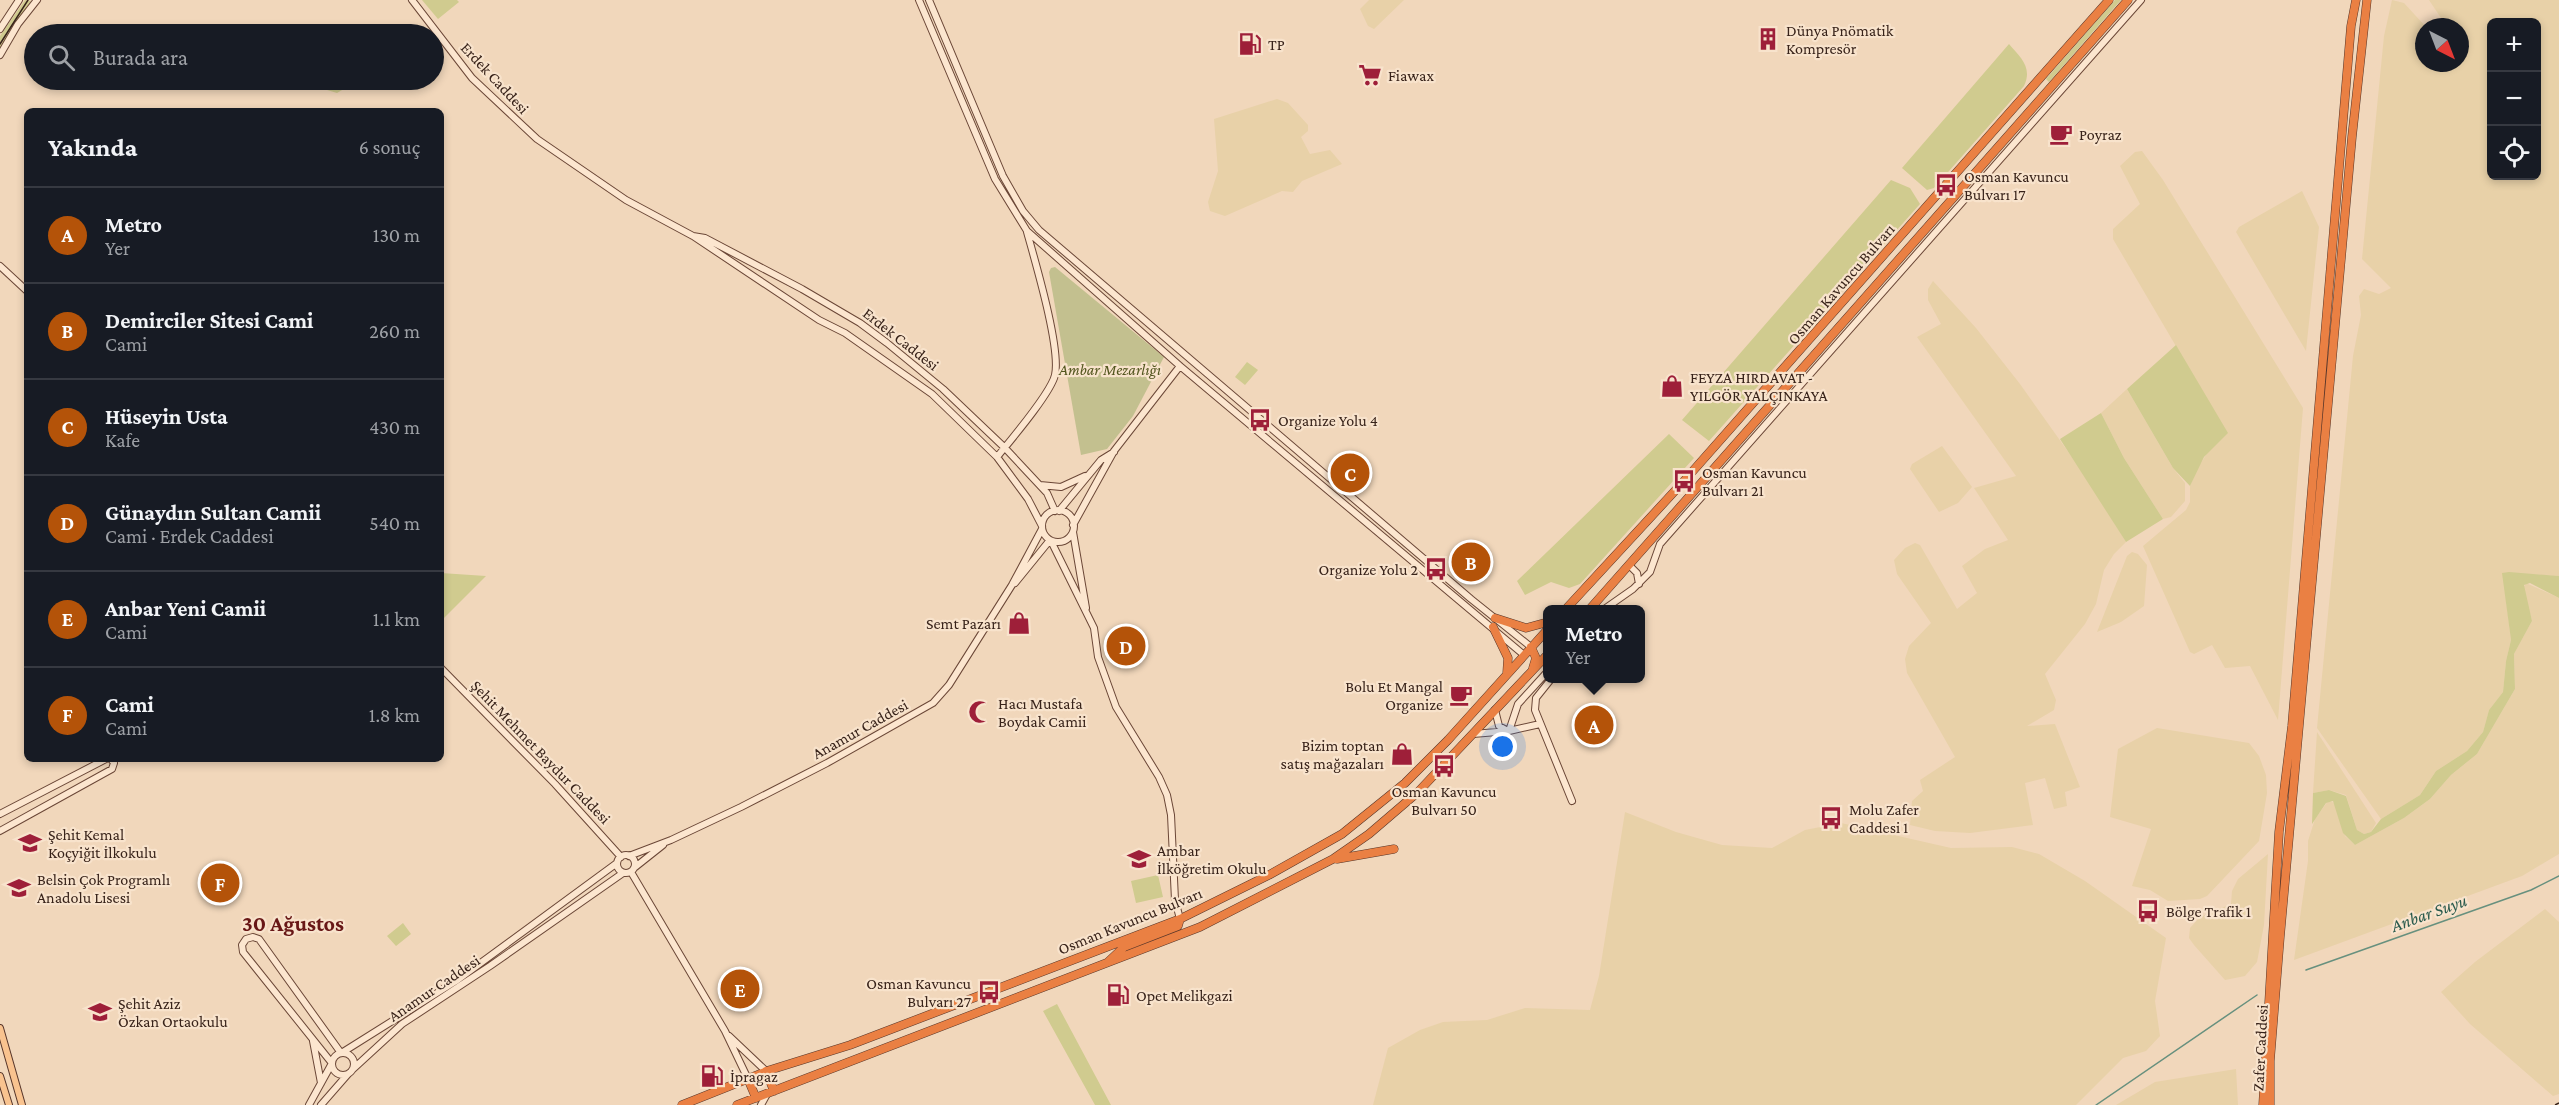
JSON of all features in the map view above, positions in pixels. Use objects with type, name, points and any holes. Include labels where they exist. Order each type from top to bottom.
[{"type":"highway","name":"Osman Kavuncu Bulvarı","points":[[1569,605],[1690,474],[2109,0]]},
{"type":"highway","name":"Osman Kavuncu Bulvarı","points":[[1593,605],[1830,344],[2104,34],[2128,0]]},
{"type":"highway","name":"Zafer Caddesi","points":[[2263,1105],[2281,811],[2292,726],[2351,26],[2356,0]]},
{"type":"highway","name":"Zafer Caddesi","points":[[2270,1105],[2270,1061],[2278,966],[2350,160],[2367,0]]},
{"type":"highway","points":[[1495,618],[1526,628],[1543,623]]},
{"type":"highway","points":[[1493,627],[1508,658],[1507,675]]},
{"type":"highway","name":"Osman Kavuncu Bulvarı","points":[[682,1105],[766,1071],[850,1045],[1179,919],[1269,875],[1342,834],[1406,783],[1543,634]]},
{"type":"highway","points":[[1534,644],[1543,657]]},
{"type":"highway","points":[[1534,644],[1543,657]]},
{"type":"highway","points":[[1524,655],[1543,657]]},
{"type":"highway","name":"Osman Kavuncu Bulvarı","points":[[737,1105],[759,1102],[771,1093],[1200,927],[1333,860],[1418,792],[1543,657]]},
{"type":"highway","points":[[1333,860],[1394,849]]},
{"type":"highway","points":[[1104,965],[1124,947],[1178,926],[1179,919]]},
{"type":"highway","points":[[766,1071],[771,1093]]},
{"type":"highway","points":[[748,1078],[759,1102]]},
{"type":"main road","points":[[0,1028],[22,1105]]},
{"type":"main road","points":[[0,1076],[9,1105]]},
{"type":"street","points":[[0,29],[19,0]]},
{"type":"street","points":[[0,55],[18,24],[37,0]]},
{"type":"street","name":"Erdek Caddesi","points":[[412,0],[430,24]]},
{"type":"street","points":[[919,0],[995,179],[1027,231],[1180,366],[1524,655]]},
{"type":"street","points":[[929,0],[1003,176],[1023,211],[1039,230],[1495,618],[1534,644]]},
{"type":"street","points":[[2104,34],[2141,0]]},
{"type":"street","name":"Erdek Caddesi","points":[[444,42],[472,78],[526,130],[626,200],[693,236],[819,320],[845,333],[923,387],[997,457],[1028,499],[1042,527]]},
{"type":"street","points":[[997,457],[1048,389],[1056,373],[1043,293],[1027,231]]},
{"type":"street","name":"Erdek Caddesi","points":[[693,236],[705,238],[860,323],[943,389],[1005,448],[1040,485],[1057,511]]},
{"type":"street","points":[[1052,255],[1065,253]]},
{"type":"street","points":[[0,266],[24,288]]},
{"type":"street","points":[[1609,605],[1638,584],[1650,572],[1660,544],[1830,344]]},
{"type":"street","points":[[1051,540],[1063,541],[1073,528],[1114,451],[1180,366]]},
{"type":"street","points":[[1012,585],[1047,515],[1057,511],[1101,460],[1114,451]]},
{"type":"street","points":[[1040,485],[1061,487],[1090,473]]},
{"type":"street","points":[[1057,511],[1069,515],[1073,528],[1087,615]]},
{"type":"street","points":[[1042,527],[1051,540],[1094,628],[1098,657],[1116,707],[1159,777],[1167,795],[1171,815],[1175,900],[1179,919]]},
{"type":"street","points":[[1012,585],[1051,540]]},
{"type":"street","points":[[1629,565],[1637,573],[1638,584]]},
{"type":"street","points":[[1637,573],[1650,572]]},
{"type":"street","name":"Anamur Caddesi","points":[[342,1052],[456,981],[622,858],[671,840],[827,763],[926,708],[949,685],[1012,585]]},
{"type":"street","name":"Şehit Mehmet Baydur Caddesi","points":[[444,671],[562,791],[622,858]]},
{"type":"street","points":[[1509,731],[1518,704],[1543,676]]},
{"type":"street","points":[[1548,683],[1535,701],[1535,710],[1572,801]]},
{"type":"street","points":[[1495,710],[1499,726],[1509,731]]},
{"type":"street","points":[[1473,734],[1509,731],[1540,724]]},
{"type":"street","points":[[0,814],[100,762]]},
{"type":"street","points":[[0,831],[112,769],[113,762]]},
{"type":"street","name":"Anamur Caddesi","points":[[321,1105],[351,1071],[407,1020],[490,966],[671,840]]},
{"type":"street","points":[[629,871],[634,861],[622,858],[618,868],[629,871],[725,1031],[748,1078]]},
{"type":"street","points":[[252,937],[259,939],[342,1052],[352,1058],[351,1071],[338,1074],[243,952],[242,945],[246,939],[252,937]]},
{"type":"street","points":[[725,1031],[766,1071]]},
{"type":"street","points":[[312,1038],[321,1083]]},
{"type":"street","points":[[309,1105],[331,1063],[342,1052]]},
{"type":"shaded area","points":[[25,0],[31,1],[0,48],[0,36]]},
{"type":"shaded area","points":[[422,0],[457,0],[459,2],[438,19]]},
{"type":"shaded area","points":[[1369,0],[1404,0],[1374,29],[1368,26],[1360,9]]},
{"type":"shaded area","points":[[2115,0],[2121,0],[2049,82],[2046,79]]},
{"type":"shaded area","points":[[2392,0],[2404,3],[2418,18],[2415,18],[2415,72],[2469,72],[2469,18],[2441,18],[2429,0],[2559,0],[2559,576],[2503,573],[2511,640],[2503,692],[2489,710],[2483,732],[2467,751],[2436,771],[2420,795],[2381,819],[2317,728],[2353,356],[2361,315],[2359,296],[2364,289],[2379,294],[2391,288],[2362,259],[2384,36]]},
{"type":"shaded area","points":[[2009,44],[2026,68],[2024,86],[1934,188],[1927,190],[1902,168]]},
{"type":"shaded area","points":[[1277,99],[1288,103],[1308,125],[1308,131],[1301,137],[1310,154],[1330,150],[1342,164],[1302,181],[1293,192],[1282,191],[1225,216],[1210,211],[1208,202],[1218,171],[1214,119]]},
{"type":"shaded area","points":[[2142,151],[2163,180],[2303,408],[2278,720],[2250,666],[2225,668],[2212,645],[2194,654],[2190,652],[2143,546],[2186,510],[2190,502],[2190,486],[2196,471],[2209,450],[2227,433],[2113,239],[2113,229],[2140,204],[2120,166],[2135,152]]},
{"type":"shaded area","points":[[1891,180],[1910,188],[1920,204],[1709,441],[1682,420]]},
{"type":"shaded area","points":[[2302,191],[2319,227],[2306,351],[2236,232],[2239,227]]},
{"type":"shaded area","points":[[1933,281],[1976,328],[2020,384],[2086,477],[2126,542],[2114,554],[2104,570],[2096,604],[2085,624],[2045,674],[2056,700],[2054,710],[2027,726],[2055,724],[2080,787],[2065,792],[2067,806],[2054,809],[2045,778],[2025,783],[2033,825],[1970,833],[1935,831],[1910,825],[1912,801],[1923,791],[1920,780],[1955,757],[1907,673],[1905,659],[1909,646],[1931,623],[1897,574],[1894,560],[1905,548],[1915,543],[1920,545],[1957,609],[1977,593],[1962,566],[1985,549],[2008,540],[1974,488],[2016,476],[1917,337],[1941,324],[1928,300],[1928,289]]},
{"type":"shaded area","points":[[2176,345],[2228,433],[2204,457],[2190,486],[2173,468],[2127,389]]},
{"type":"shaded area","points":[[1247,362],[1258,370],[1245,385],[1235,377]]},
{"type":"shaded area","points":[[2127,389],[2173,468],[2185,483],[2185,501],[2171,517],[2163,519],[2124,458],[2101,413]]},
{"type":"shaded area","points":[[2101,413],[2124,458],[2163,519],[2126,542],[2060,439]]},
{"type":"shaded area","points":[[1669,434],[1694,458],[1580,584],[1569,588],[1551,582],[1525,595],[1517,581]]},
{"type":"shaded area","points":[[1942,446],[1972,487],[1958,503],[1939,512],[1910,469],[1912,464]]},
{"type":"shaded area","points":[[2132,552],[2138,554],[2147,565],[2144,606],[2121,622],[2097,632],[2127,556]]},
{"type":"shaded area","points":[[444,573],[486,576],[444,618]]},
{"type":"shaded area","points":[[2502,573],[2559,576],[2559,598],[2530,583],[2524,585],[2532,621],[2514,654],[2515,689],[2477,754],[2451,775],[2430,799],[2404,818],[2355,845],[2343,833],[2333,801],[2326,803],[2312,824],[2313,793],[2329,790],[2346,796],[2357,830],[2364,834],[2371,832],[2381,819],[2420,795],[2436,771],[2467,751],[2483,732],[2489,710],[2503,692],[2511,640]]},
{"type":"shaded area","points":[[2526,583],[2559,598],[2559,854],[2522,876],[2294,960],[2308,861],[2308,841],[2315,819],[2328,801],[2335,803],[2345,836],[2355,845],[2404,818],[2430,799],[2451,775],[2477,754],[2515,689],[2514,654],[2532,621],[2523,588]]},
{"type":"shaded area","points":[[2157,728],[2249,743],[2259,756],[2266,775],[2267,793],[2259,841],[2207,896],[2200,899],[2168,901],[2150,890],[2132,886],[2151,829],[2110,817],[2118,749]]},
{"type":"shaded area","points":[[2317,732],[2376,823],[2371,832],[2364,834],[2357,830],[2346,795],[2329,790],[2313,793]]},
{"type":"shaded area","points":[[1625,812],[1676,832],[1722,845],[1772,848],[1805,830],[1841,823],[1951,848],[2012,847],[2039,854],[2085,881],[2166,938],[2155,1001],[2160,1036],[2146,1051],[2123,1058],[2076,1105],[1373,1105],[1388,1048],[1420,1030],[1443,1022],[1487,1020],[1525,1008],[1590,1010],[1599,976]]},
{"type":"shaded area","points":[[2268,854],[2264,925],[2257,962],[2245,976],[2225,980],[2189,938],[2190,928],[2200,917],[2231,904],[2232,891],[2238,879]]},
{"type":"shaded area","points":[[1158,875],[1163,897],[1136,903],[1131,881]]},
{"type":"shaded area","points":[[2545,909],[2559,922],[2559,1094],[2553,1096],[2470,1024],[2441,992],[2475,962]]},
{"type":"shaded area","points":[[403,923],[411,934],[396,946],[387,936]]},
{"type":"shaded area","points":[[1057,1004],[1111,1105],[1095,1105],[1043,1011]]},
{"type":"shaded area","points":[[2236,1069],[2238,1105],[2116,1105],[2155,1082]]},
{"type":"green space","name":"Ambar Mezarlığı","points":[[1055,267],[1164,357],[1133,416],[1107,449],[1081,455],[1049,272]]},
{"type":"waterway","name":"Anbar Suyu","points":[[2306,970],[2531,890],[2559,876]]},
{"type":"waterway","points":[[2096,1105],[2257,995]]},
{"type":"tram line","points":[[0,44],[28,0]]},
{"type":"railway","points":[[2555,1105],[2559,1103]]},
{"type":"place","name":"Dünya Pnömatik Kompresör","points":[[1768,39]]},
{"type":"place","name":"TP","points":[[1250,44]]},
{"type":"place","name":"Fiawax","points":[[1370,75]]},
{"type":"place","name":"Poyraz","points":[[2061,134]]},
{"type":"place","name":"Osman Kavuncu Bulvarı 17","points":[[1946,185]]},
{"type":"place","name":"FEYZA HIRDAVAT - YILGÖR YALÇINKAYA","points":[[1672,386]]},
{"type":"place","name":"Organize Yolu 4","points":[[1260,420]]},
{"type":"place","name":"Hüseyin Usta","points":[[1350,473]]},
{"type":"place","name":"Osman Kavuncu Bulvarı 21","points":[[1684,481]]},
{"type":"place","name":"Demirciler Sitesi Cami","points":[[1471,562]]},
{"type":"place","name":"Organize Yolu 2","points":[[1436,569]]},
{"type":"place","name":"Semt Pazarı","points":[[1019,623]]},
{"type":"place","name":"Günaydın Sultan Camii","points":[[1126,646]]},
{"type":"place","name":"Bolu Et Mangal Organize","points":[[1461,695]]},
{"type":"place","name":"Hacı Mustafa Boydak Camii","points":[[980,712]]},
{"type":"place","name":"Metro","points":[[1594,725]]},
{"type":"place","name":"Bizim toptan satış mağazaları","points":[[1402,754]]},
{"type":"place","name":"Osman Kavuncu Bulvarı 50","points":[[1444,766]]},
{"type":"place","name":"Molu Zafer Caddesi 1","points":[[1831,818]]},
{"type":"place","name":"Şehit Kemal Koçyiğit İlkokulu","points":[[30,843]]},
{"type":"place","name":"Ambar İlköğretim Okulu","points":[[1139,859]]},
{"type":"place","name":"Cami","points":[[220,883]]},
{"type":"place","name":"Belsin Çok Programlı Anadolu Lisesi","points":[[19,888]]},
{"type":"place","name":"Bölge Trafik 1","points":[[2148,911]]},
{"type":"place","name":"Anbar Yeni Camii","points":[[740,989]]},
{"type":"place","name":"Osman Kavuncu Bulvarı 27","points":[[989,992]]},
{"type":"place","name":"Opet Melikgazi","points":[[1118,995]]},
{"type":"place","name":"Şehit Aziz Özkan Ortaokulu","points":[[100,1012]]},
{"type":"place","name":"İpragaz","points":[[712,1076]]},
{"type":"district","name":"30 Ağustos","points":[[293,923]]}]
